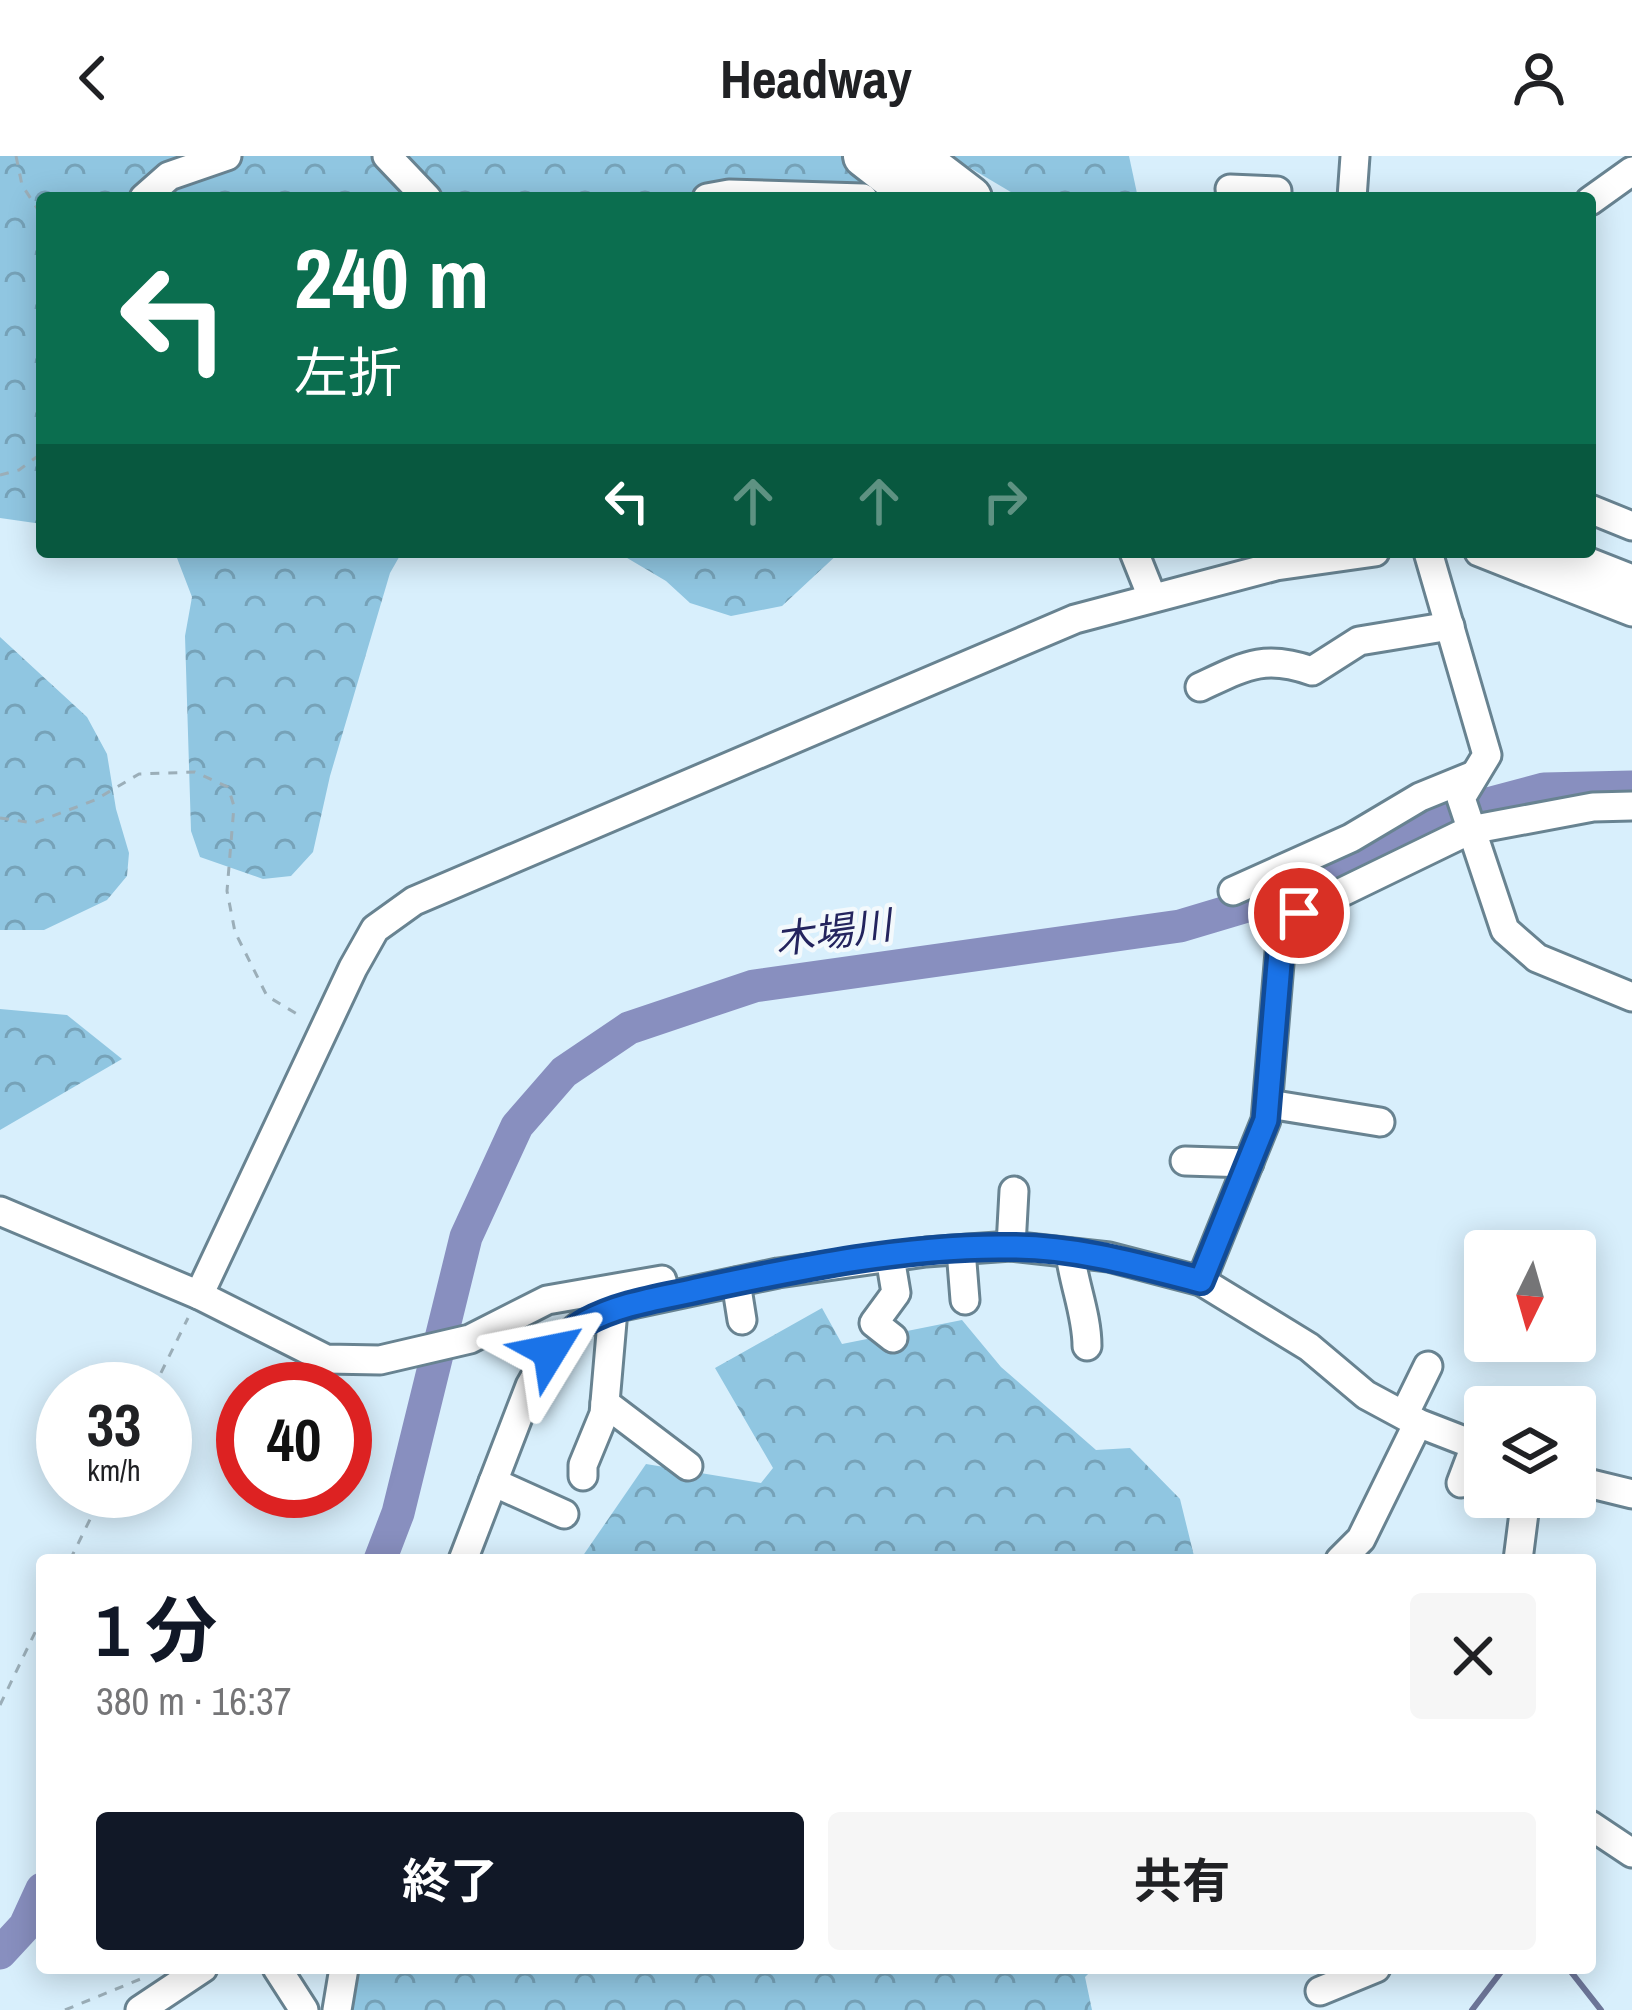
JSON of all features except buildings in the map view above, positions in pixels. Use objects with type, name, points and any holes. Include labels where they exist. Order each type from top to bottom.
[{"type":"highway","points":[[865,156],[911,192]]},
{"type":"highway","points":[[915,156],[962,192]]},
{"type":"highway","points":[[1596,543],[1632,558]]},
{"type":"highway","points":[[1558,558],[1632,587]]},
{"type":"street","points":[[151,192],[169,176],[227,156]]},
{"type":"street","points":[[387,156],[421,192]]},
{"type":"street","points":[[1352,192],[1355,156]]},
{"type":"street","points":[[1596,197],[1632,171]]},
{"type":"street","points":[[1230,189],[1276,192]]},
{"type":"street","points":[[1596,511],[1632,526]]},
{"type":"street","points":[[1136,558],[1152,598]]},
{"type":"street","points":[[199,1295],[321,1029],[375,928],[413,901],[1075,619],[1276,566],[1333,558]]},
{"type":"street","points":[[1430,558],[1487,755],[1467,786],[1470,828],[1505,930],[1537,958],[1632,997]]},
{"type":"street","points":[[1494,558],[1632,612]]},
{"type":"street","points":[[1200,687],[1258,661],[1284,661],[1312,671],[1359,640],[1450,626]]},
{"type":"street","points":[[1233,891],[1351,838],[1420,797],[1467,786]]},
{"type":"street","points":[[1201,1281],[1269,1104],[1281,940],[1299,913],[1470,828],[1593,807],[1632,806]]},
{"type":"street","points":[[1269,1104],[1380,1122]]},
{"type":"street","points":[[1185,1161],[1249,1163]]},
{"type":"street","points":[[1011,1246],[1014,1191]]},
{"type":"street","points":[[0,1211],[199,1295],[326,1359],[380,1360],[470,1339],[547,1300],[732,1267],[778,1273]]},
{"type":"street","points":[[465,1554],[530,1386],[550,1351],[583,1323],[613,1310],[736,1282],[890,1257],[1011,1246],[1109,1257],[1201,1281],[1309,1347],[1366,1394],[1464,1441]]},
{"type":"street","points":[[961,1250],[964,1300]]},
{"type":"street","points":[[1070,1253],[1087,1346]]},
{"type":"street","points":[[890,1257],[896,1293],[874,1323],[893,1338]]},
{"type":"street","points":[[736,1282],[742,1320]]},
{"type":"street","points":[[583,1477],[605,1403],[613,1310]]},
{"type":"street","points":[[1346,1554],[1361,1539],[1428,1366]]},
{"type":"street","points":[[605,1403],[688,1466]]},
{"type":"street","points":[[1462,1483],[1464,1479]]},
{"type":"street","points":[[493,1482],[564,1514]]},
{"type":"street","points":[[1596,1485],[1632,1494]]},
{"type":"street","points":[[1519,1554],[1523,1518]]},
{"type":"street","points":[[1596,1829],[1632,1852]]},
{"type":"street","points":[[140,2010],[194,1974]]},
{"type":"street","points":[[282,1974],[304,2010]]},
{"type":"street","points":[[337,2010],[343,1974]]},
{"type":"street","points":[[1320,1991],[1361,1974]]},
{"type":"path","points":[[16,156],[22,185],[36,207]]},
{"type":"path","points":[[0,475],[19,470],[36,457]]},
{"type":"path","points":[[0,818],[34,823],[95,800],[139,775],[195,772],[228,787],[234,806],[226,891],[235,932],[267,997],[321,1029]]},
{"type":"path","points":[[166,1362],[199,1295]]},
{"type":"path","points":[[73,1554],[91,1518]]},
{"type":"path","points":[[0,1705],[36,1630]]},
{"type":"path","points":[[65,2010],[145,1978]]},
{"type":"green space","points":[[0,156],[928,156],[893,192],[36,192],[36,523],[0,518]]},
{"type":"green space","points":[[950,156],[1129,156],[1137,192],[1011,192]]},
{"type":"green space","points":[[177,558],[399,558],[390,573],[330,776],[313,852],[291,876],[263,879],[200,857],[191,831],[185,636],[192,597]]},
{"type":"green space","points":[[627,558],[834,558],[782,606],[731,616],[690,603],[666,581]]},
{"type":"green space","points":[[0,637],[87,717],[107,754],[129,853],[127,876],[107,900],[44,930],[0,930]]},
{"type":"green space","points":[[0,1009],[67,1015],[122,1059],[0,1130]]},
{"type":"green space","points":[[822,1308],[842,1344],[962,1320],[1001,1367],[1096,1450],[1130,1448],[1180,1499],[1194,1554],[584,1554],[646,1464],[761,1483],[773,1468],[715,1368]]},
{"type":"green space","points":[[359,1974],[1088,1974],[1092,2010],[350,2010]]},
{"type":"waterway","name":"木場川","points":[[382,1554],[398,1513],[466,1237],[517,1126],[564,1072],[629,1028],[754,986],[1180,926],[1290,893],[1439,817],[1544,789],[1632,787]]},
{"type":"waterway","name":"木場川","points":[[0,1953],[25,1926],[36,1902]]},
{"type":"waterway","points":[[1472,2010],[1499,1974]]},
{"type":"waterway","points":[[1573,1974],[1601,2010]]},
{"type":"route","points":[[550,1351],[583,1323],[622,1306],[778,1273],[926,1252],[1011,1246],[1109,1257],[1201,1281],[1266,1120],[1281,940],[1299,913]]}]
